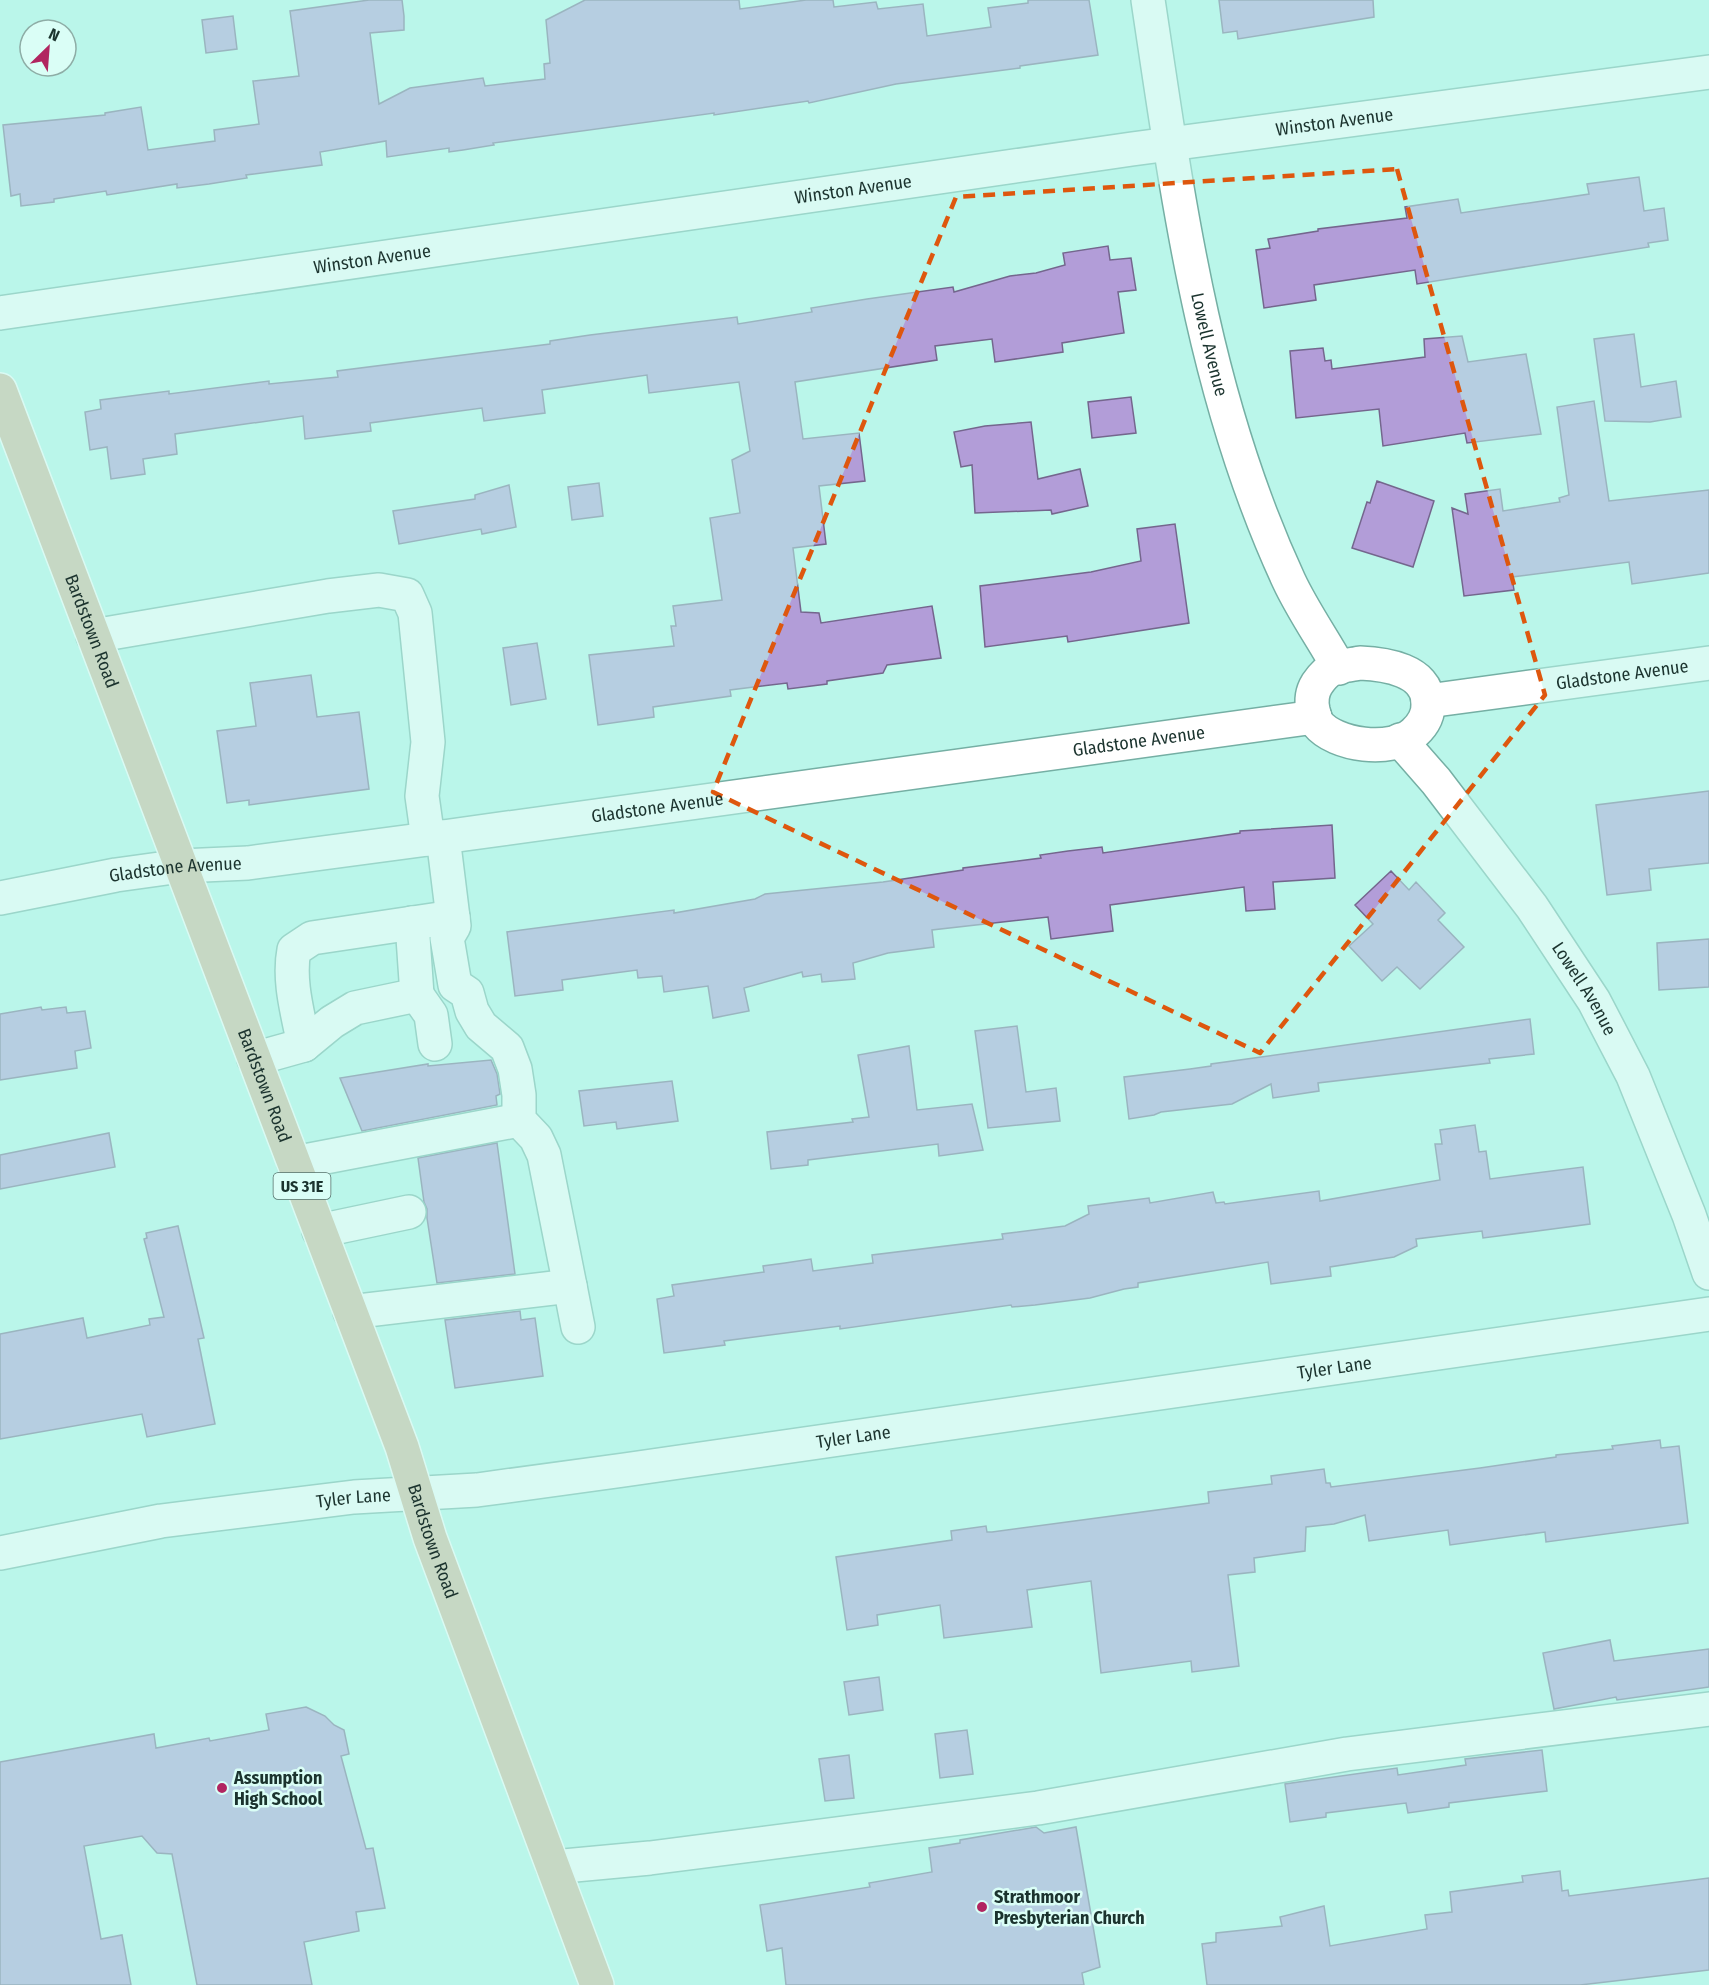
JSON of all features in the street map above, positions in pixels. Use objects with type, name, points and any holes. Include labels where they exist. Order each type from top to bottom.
[{"type":"main road","name":"Bardstown Road","points":[[0,390],[402,1447],[430,1538],[597,1985]]},
{"type":"street","name":"Lowell Avenue","points":[[1148,0],[1181,214],[1206,338],[1231,431],[1244,470],[1290,582],[1339,668]]},
{"type":"street","name":"Winston Avenue","points":[[0,313],[1171,144],[1709,72]]},
{"type":"street","points":[[93,636],[338,595],[379,590],[407,595],[415,614],[428,742],[422,796],[436,838],[453,922],[447,938],[455,985],[467,993],[472,1011],[481,1026],[507,1048],[515,1069],[519,1095],[519,1120],[536,1138],[544,1155],[578,1326]]},
{"type":"street","points":[[1360,663],[1383,664],[1406,672],[1420,681],[1428,696],[1428,701],[1428,710],[1423,725],[1408,738],[1377,746],[1352,742],[1329,734],[1316,721],[1311,703],[1314,689],[1322,677],[1334,668],[1360,663]]},
{"type":"street","name":"Gladstone Avenue","points":[[1428,701],[1709,663]]},
{"type":"street","name":"Gladstone Avenue","points":[[0,898],[116,875],[182,866],[248,863],[1315,717]]},
{"type":"street","name":"Lowell Avenue","points":[[1400,740],[1436,781],[1532,907],[1594,1001],[1633,1076],[1689,1215],[1709,1273]]},
{"type":"street","points":[[304,1045],[292,983],[294,950],[312,938],[412,923],[453,922]]},
{"type":"street","points":[[412,923],[417,995],[431,1015],[435,1044]]},
{"type":"street","points":[[254,1059],[304,1045],[332,1022],[355,1008],[417,995]]},
{"type":"street","points":[[294,1163],[519,1120]]},
{"type":"street","points":[[319,1231],[409,1212]]},
{"type":"street","points":[[350,1312],[570,1286]]},
{"type":"street","name":"Tyler Lane","points":[[0,1553],[161,1521],[354,1497],[477,1490],[1709,1314]]},
{"type":"street","points":[[553,1867],[1038,1808],[1347,1754],[1709,1709]]},
{"type":"highlighted area","points":[[1397,169],[1545,695],[1260,1053],[713,792],[956,197]]},
{"type":"building","points":[[369,0],[402,0],[404,16],[404,30],[370,33],[379,104],[410,88],[483,78],[485,86],[545,79],[544,64],[550,63],[546,20],[585,0],[739,0],[740,9],[806,0],[833,0],[834,7],[876,2],[878,9],[923,4],[927,36],[991,27],[988,8],[1028,3],[1028,0],[1089,0],[1098,55],[896,84],[809,103],[808,101],[493,143],[494,145],[449,152],[449,148],[387,157],[386,141],[320,152],[322,165],[246,175],[247,178],[209,184],[177,188],[177,184],[107,195],[106,191],[21,206],[20,194],[11,196],[3,125],[105,115],[105,113],[141,107],[148,150],[215,141],[214,130],[259,124],[253,81],[299,76],[290,11]]},
{"type":"building","points":[[1219,0],[1373,0],[1374,17],[1238,39],[1237,31],[1223,33]]},
{"type":"building","points":[[233,16],[237,49],[206,53],[202,20]]},
{"type":"building","points":[[1639,177],[1644,211],[1664,208],[1668,240],[1648,243],[1649,247],[1417,284],[1415,270],[1314,285],[1316,300],[1264,308],[1256,250],[1270,248],[1268,239],[1318,231],[1318,229],[1407,218],[1405,207],[1458,199],[1461,213],[1589,194],[1587,184]]},
{"type":"building","points":[[1108,246],[1110,260],[1131,258],[1136,290],[1118,292],[1124,333],[1062,343],[1063,352],[995,362],[992,339],[935,346],[937,360],[795,382],[803,439],[859,433],[865,481],[819,486],[826,544],[793,548],[801,612],[819,613],[821,623],[932,606],[941,658],[887,665],[883,673],[788,689],[787,683],[730,690],[731,696],[653,707],[654,717],[598,725],[589,655],[674,646],[671,626],[676,626],[673,606],[722,600],[710,518],[740,513],[732,460],[750,451],[739,382],[649,393],[647,375],[542,390],[545,413],[484,421],[482,408],[370,423],[371,431],[305,439],[303,416],[175,434],[177,454],[143,459],[145,474],[111,479],[107,447],[90,450],[85,412],[101,409],[100,400],[269,381],[269,384],[338,377],[337,371],[550,344],[550,341],[590,335],[737,317],[738,324],[812,312],[811,308],[867,299],[953,287],[954,292],[1010,276],[1036,273],[1065,265],[1063,253]]},
{"type":"building","points":[[1634,334],[1641,387],[1676,381],[1681,417],[1650,422],[1605,421],[1594,339]]},
{"type":"building","points":[[1462,336],[1468,362],[1526,354],[1541,434],[1467,443],[1465,433],[1383,446],[1379,409],[1296,418],[1290,351],[1323,348],[1325,361],[1331,360],[1332,369],[1425,357],[1424,339]]},
{"type":"building","points":[[1131,397],[1136,433],[1092,438],[1088,402]]},
{"type":"building","points":[[1594,401],[1609,501],[1709,490],[1709,573],[1632,584],[1629,562],[1512,577],[1514,590],[1464,596],[1452,508],[1468,514],[1465,494],[1500,489],[1503,511],[1560,502],[1559,498],[1569,495],[1557,407]]},
{"type":"building","points":[[1031,422],[1038,479],[1080,469],[1088,506],[1052,514],[1051,510],[975,513],[972,465],[961,467],[954,432],[985,426]]},
{"type":"building","points":[[1377,481],[1434,501],[1413,567],[1352,548],[1367,502],[1370,503]]},
{"type":"building","points":[[599,483],[603,516],[572,520],[568,487]]},
{"type":"building","points":[[509,485],[516,527],[482,534],[481,529],[399,544],[393,511],[475,499],[475,495]]},
{"type":"building","points":[[1175,524],[1189,623],[1068,642],[1067,636],[985,647],[980,586],[1091,572],[1141,561],[1137,529]]},
{"type":"building","points":[[537,643],[546,699],[511,705],[503,648]]},
{"type":"building","points":[[311,675],[317,717],[359,712],[369,789],[249,805],[249,800],[227,803],[217,731],[256,726],[250,683]]},
{"type":"building","points":[[1709,791],[1709,863],[1649,869],[1651,890],[1607,895],[1596,805]]},
{"type":"building","points":[[1332,825],[1335,878],[1273,882],[1275,909],[1246,911],[1244,887],[1110,905],[1113,931],[1051,939],[1048,917],[932,930],[934,947],[888,953],[853,963],[855,979],[822,982],[821,974],[803,977],[802,972],[744,988],[749,1011],[713,1018],[708,986],[664,992],[662,976],[638,978],[637,970],[562,980],[563,990],[515,996],[507,932],[674,910],[674,913],[755,899],[765,894],[883,882],[963,870],[963,868],[1041,858],[1040,855],[1068,851],[1102,847],[1103,853],[1240,833],[1240,831]]},
{"type":"building","points":[[1391,871],[1409,890],[1416,882],[1445,913],[1438,920],[1464,947],[1420,989],[1397,967],[1382,981],[1349,946],[1373,924],[1355,905]]},
{"type":"building","points":[[1709,939],[1709,987],[1659,990],[1657,943]]},
{"type":"building","points":[[41,1007],[42,1010],[66,1007],[67,1013],[85,1011],[91,1048],[75,1051],[77,1068],[0,1080],[0,1014]]},
{"type":"building","points":[[1530,1019],[1534,1054],[1489,1059],[1490,1063],[1318,1083],[1319,1091],[1273,1098],[1271,1084],[1232,1104],[1161,1112],[1129,1119],[1124,1077]]},
{"type":"building","points":[[1017,1026],[1026,1092],[1056,1088],[1060,1121],[988,1128],[975,1031]]},
{"type":"building","points":[[909,1046],[917,1110],[972,1104],[983,1150],[939,1156],[938,1144],[808,1160],[808,1165],[771,1169],[767,1132],[853,1122],[852,1119],[869,1117],[858,1055]]},
{"type":"building","points":[[491,1060],[497,1074],[500,1094],[496,1096],[497,1105],[362,1131],[340,1078],[428,1064],[428,1066]]},
{"type":"building","points":[[672,1081],[678,1121],[617,1129],[616,1122],[584,1126],[579,1091]]},
{"type":"building","points":[[1475,1125],[1479,1152],[1486,1151],[1490,1179],[1583,1167],[1590,1224],[1483,1238],[1482,1231],[1416,1239],[1417,1246],[1394,1257],[1330,1267],[1331,1276],[1271,1284],[1268,1262],[1138,1283],[1138,1287],[1090,1298],[1035,1305],[1012,1307],[1011,1305],[840,1329],[840,1326],[724,1341],[725,1345],[664,1353],[657,1299],[674,1296],[672,1285],[764,1272],[763,1266],[811,1259],[813,1271],[873,1263],[872,1255],[1003,1239],[1002,1234],[1065,1226],[1089,1214],[1088,1206],[1149,1198],[1150,1203],[1213,1192],[1216,1203],[1224,1202],[1225,1204],[1319,1191],[1320,1201],[1440,1180],[1435,1144],[1442,1144],[1440,1130]]},
{"type":"building","points":[[109,1133],[115,1167],[0,1189],[0,1155]]},
{"type":"building","points":[[497,1143],[515,1274],[437,1283],[418,1158]]},
{"type":"building","points":[[178,1226],[204,1338],[198,1339],[215,1424],[147,1437],[142,1414],[0,1439],[0,1334],[83,1318],[87,1338],[150,1325],[149,1319],[164,1317],[144,1239],[147,1238],[146,1233]]},
{"type":"building","points":[[520,1311],[521,1320],[535,1318],[543,1376],[455,1388],[445,1320]]},
{"type":"building","points":[[1660,1440],[1661,1448],[1679,1446],[1688,1523],[1546,1542],[1545,1532],[1450,1545],[1448,1530],[1369,1541],[1365,1515],[1334,1524],[1306,1527],[1305,1551],[1254,1558],[1255,1572],[1228,1575],[1239,1666],[1192,1672],[1191,1661],[1101,1673],[1091,1581],[1027,1590],[1032,1627],[944,1638],[940,1605],[877,1615],[878,1625],[847,1630],[836,1557],[952,1540],[951,1531],[986,1526],[987,1532],[992,1532],[1209,1503],[1208,1492],[1272,1484],[1271,1476],[1324,1469],[1326,1483],[1330,1483],[1331,1487],[1613,1449],[1612,1446]]},
{"type":"building","points":[[1610,1640],[1614,1661],[1709,1649],[1709,1687],[1617,1700],[1616,1697],[1554,1709],[1543,1653]]},
{"type":"building","points":[[879,1677],[883,1710],[849,1715],[844,1682]]},
{"type":"building","points":[[306,1707],[325,1716],[334,1725],[344,1730],[349,1754],[341,1756],[366,1849],[373,1848],[385,1908],[356,1912],[359,1931],[304,1942],[312,1985],[197,1985],[172,1854],[157,1853],[142,1836],[84,1846],[101,1939],[122,1935],[131,1985],[0,1985],[0,1762],[154,1734],[156,1748],[209,1738],[210,1741],[269,1730],[266,1714]]},
{"type":"building","points":[[967,1730],[973,1774],[940,1778],[935,1734]]},
{"type":"building","points":[[1542,1750],[1547,1791],[1449,1803],[1449,1807],[1408,1813],[1406,1803],[1326,1813],[1326,1817],[1290,1822],[1285,1784],[1397,1768],[1398,1775],[1466,1765],[1465,1759]]},
{"type":"building","points":[[849,1755],[854,1798],[825,1801],[819,1759]]},
{"type":"building","name":"Strathmoor Presbyterian Church","points":[[1036,1827],[1044,1833],[1076,1827],[1100,1967],[1082,1973],[1084,1985],[786,1985],[782,1948],[767,1951],[760,1905],[870,1887],[869,1883],[932,1872],[929,1848],[960,1843],[960,1840]]},
{"type":"building","points":[[1560,1871],[1562,1891],[1568,1890],[1569,1896],[1709,1878],[1709,1970],[1580,1985],[1207,1985],[1202,1944],[1216,1942],[1216,1933],[1282,1926],[1280,1917],[1324,1906],[1330,1946],[1427,1929],[1425,1915],[1452,1912],[1450,1892],[1523,1882],[1522,1876]]},
{"type":"place","name":"Assumption High School","points":[[222,1788]]},
{"type":"place","name":"Strathmoor Presbyterian Church","points":[[982,1907]]}]
